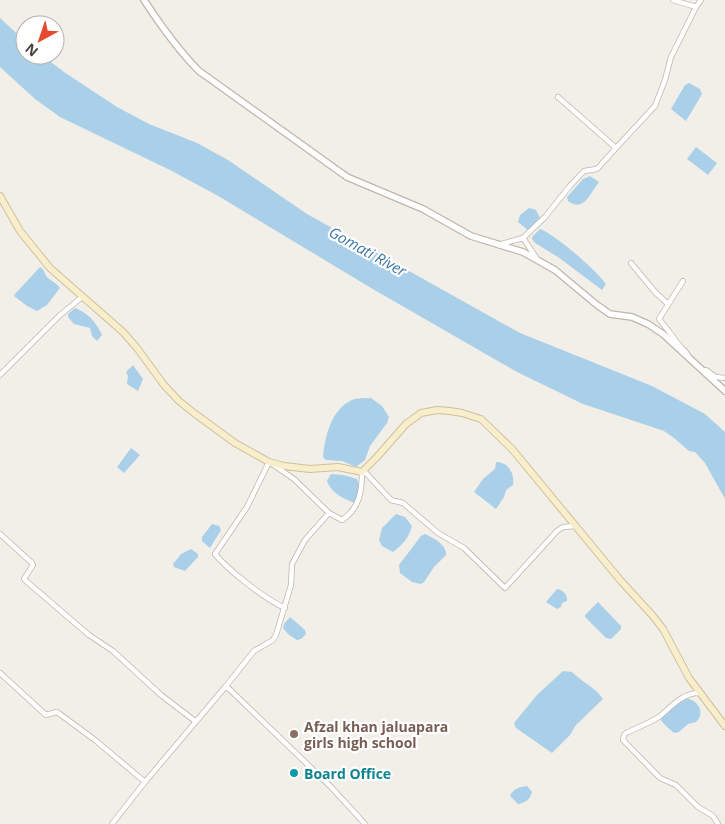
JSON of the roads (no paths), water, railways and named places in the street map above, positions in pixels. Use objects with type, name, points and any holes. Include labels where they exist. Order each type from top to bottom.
[{"type":"main road","points":[[0,196],[2,206],[50,268],[123,332],[164,385],[179,401],[235,443],[270,462],[284,466],[310,468],[338,467],[363,472],[406,424],[421,414],[437,410],[462,413],[481,419],[512,449],[578,526],[621,581],[653,616],[663,629],[689,678],[725,726]]},
{"type":"street","points":[[144,0],[180,52],[199,71],[347,177],[423,209],[471,236],[523,252],[555,270],[610,314],[632,317],[648,324],[716,377],[725,378]]},
{"type":"street","points":[[673,0],[696,6]]},
{"type":"street","points":[[498,245],[523,238],[546,217],[584,171],[597,169],[655,106],[671,57],[696,6],[701,0]]},
{"type":"street","points":[[558,96],[616,148]]},
{"type":"street","points":[[523,238],[538,260]]},
{"type":"street","points":[[631,263],[655,292],[668,304]]},
{"type":"street","points":[[682,281],[659,319],[689,356],[725,391]]},
{"type":"street","points":[[0,375],[59,316],[82,297]]},
{"type":"street","points":[[285,608],[276,604],[235,573],[215,554],[247,507],[270,462],[294,479],[329,513],[341,520],[348,516],[361,497],[363,472]]},
{"type":"street","points":[[363,472],[391,500],[403,503],[438,533],[464,548],[506,588],[557,531],[563,526],[578,526]]},
{"type":"street","points":[[112,824],[145,782],[174,750],[195,721],[254,652],[272,640],[276,635],[291,585],[292,564],[305,540],[329,513]]},
{"type":"street","points":[[0,534],[32,562],[33,565],[24,579],[26,581],[89,635],[113,650],[161,695],[195,721]]},
{"type":"street","points":[[0,673],[46,715],[57,712],[95,740],[145,782]]},
{"type":"street","points":[[226,686],[331,787],[364,824]]},
{"type":"street","points":[[699,693],[690,694],[672,705],[658,718],[626,733],[624,740],[660,778],[676,785],[698,807],[713,816],[718,824]]},
{"type":"water","name":"Gomati River","points":[[0,18],[15,32],[15,65],[55,65],[117,107],[149,124],[197,143],[228,160],[307,214],[520,333],[652,386],[705,414],[725,432],[725,499],[705,463],[695,452],[689,451],[664,431],[583,404],[517,372],[371,288],[220,197],[172,171],[60,117],[35,99],[0,67]]},
{"type":"water","points":[[689,83],[700,89],[702,94],[686,121],[671,109],[685,85]]},
{"type":"water","points":[[696,147],[717,163],[708,175],[687,159]]},
{"type":"water","points":[[590,176],[599,182],[586,200],[578,205],[568,201],[567,197],[583,179]]},
{"type":"water","points":[[529,208],[536,210],[540,218],[529,231],[518,222],[520,215]]},
{"type":"water","points":[[540,229],[565,245],[594,270],[606,284],[602,290],[558,257],[535,243],[532,237]]},
{"type":"water","points":[[40,267],[44,270],[47,277],[60,288],[47,305],[37,311],[14,296]]},
{"type":"water","points":[[75,308],[88,315],[97,326],[102,335],[97,341],[92,336],[90,328],[74,324],[68,317],[68,314]]},
{"type":"water","points":[[133,365],[143,379],[138,391],[127,384],[128,376],[126,372]]},
{"type":"water","points":[[371,398],[382,406],[389,417],[387,423],[370,446],[365,460],[356,467],[342,461],[326,460],[323,457],[325,441],[330,424],[339,410],[352,400]]},
{"type":"water","points":[[131,448],[140,455],[124,473],[117,467]]},
{"type":"water","points":[[496,462],[504,464],[510,469],[513,476],[513,485],[506,490],[496,509],[474,492],[483,479],[495,469]]},
{"type":"water","points":[[331,474],[357,479],[361,489],[355,503],[342,497],[332,489],[327,481]]},
{"type":"water","points":[[396,514],[405,517],[412,526],[405,541],[393,552],[382,546],[379,540],[382,528]]},
{"type":"water","points":[[212,524],[219,526],[221,530],[210,548],[202,541],[202,537]]},
{"type":"water","points":[[425,534],[442,545],[446,555],[421,584],[412,582],[400,573],[399,565],[421,536]]},
{"type":"water","points":[[191,549],[198,554],[198,557],[185,571],[174,567],[173,564],[181,554]]},
{"type":"water","points":[[557,589],[565,593],[567,601],[562,603],[561,607],[557,609],[546,602]]},
{"type":"water","points":[[598,602],[621,626],[621,629],[611,639],[606,638],[585,617]]},
{"type":"water","points":[[290,617],[305,630],[306,634],[301,639],[297,640],[283,628]]},
{"type":"water","points":[[563,671],[572,672],[603,699],[576,725],[570,735],[552,753],[516,728],[514,723],[537,695]]},
{"type":"water","points":[[686,698],[694,701],[699,707],[699,718],[696,722],[688,724],[679,732],[674,733],[660,719],[662,715]]},
{"type":"water","points":[[527,786],[532,792],[529,799],[518,804],[510,796],[517,789]]},
{"type":"place","name":"Afzal khan jaluapara girls high school","points":[[294,734]]},
{"type":"place","name":"Board Office","points":[[294,773]]}]
